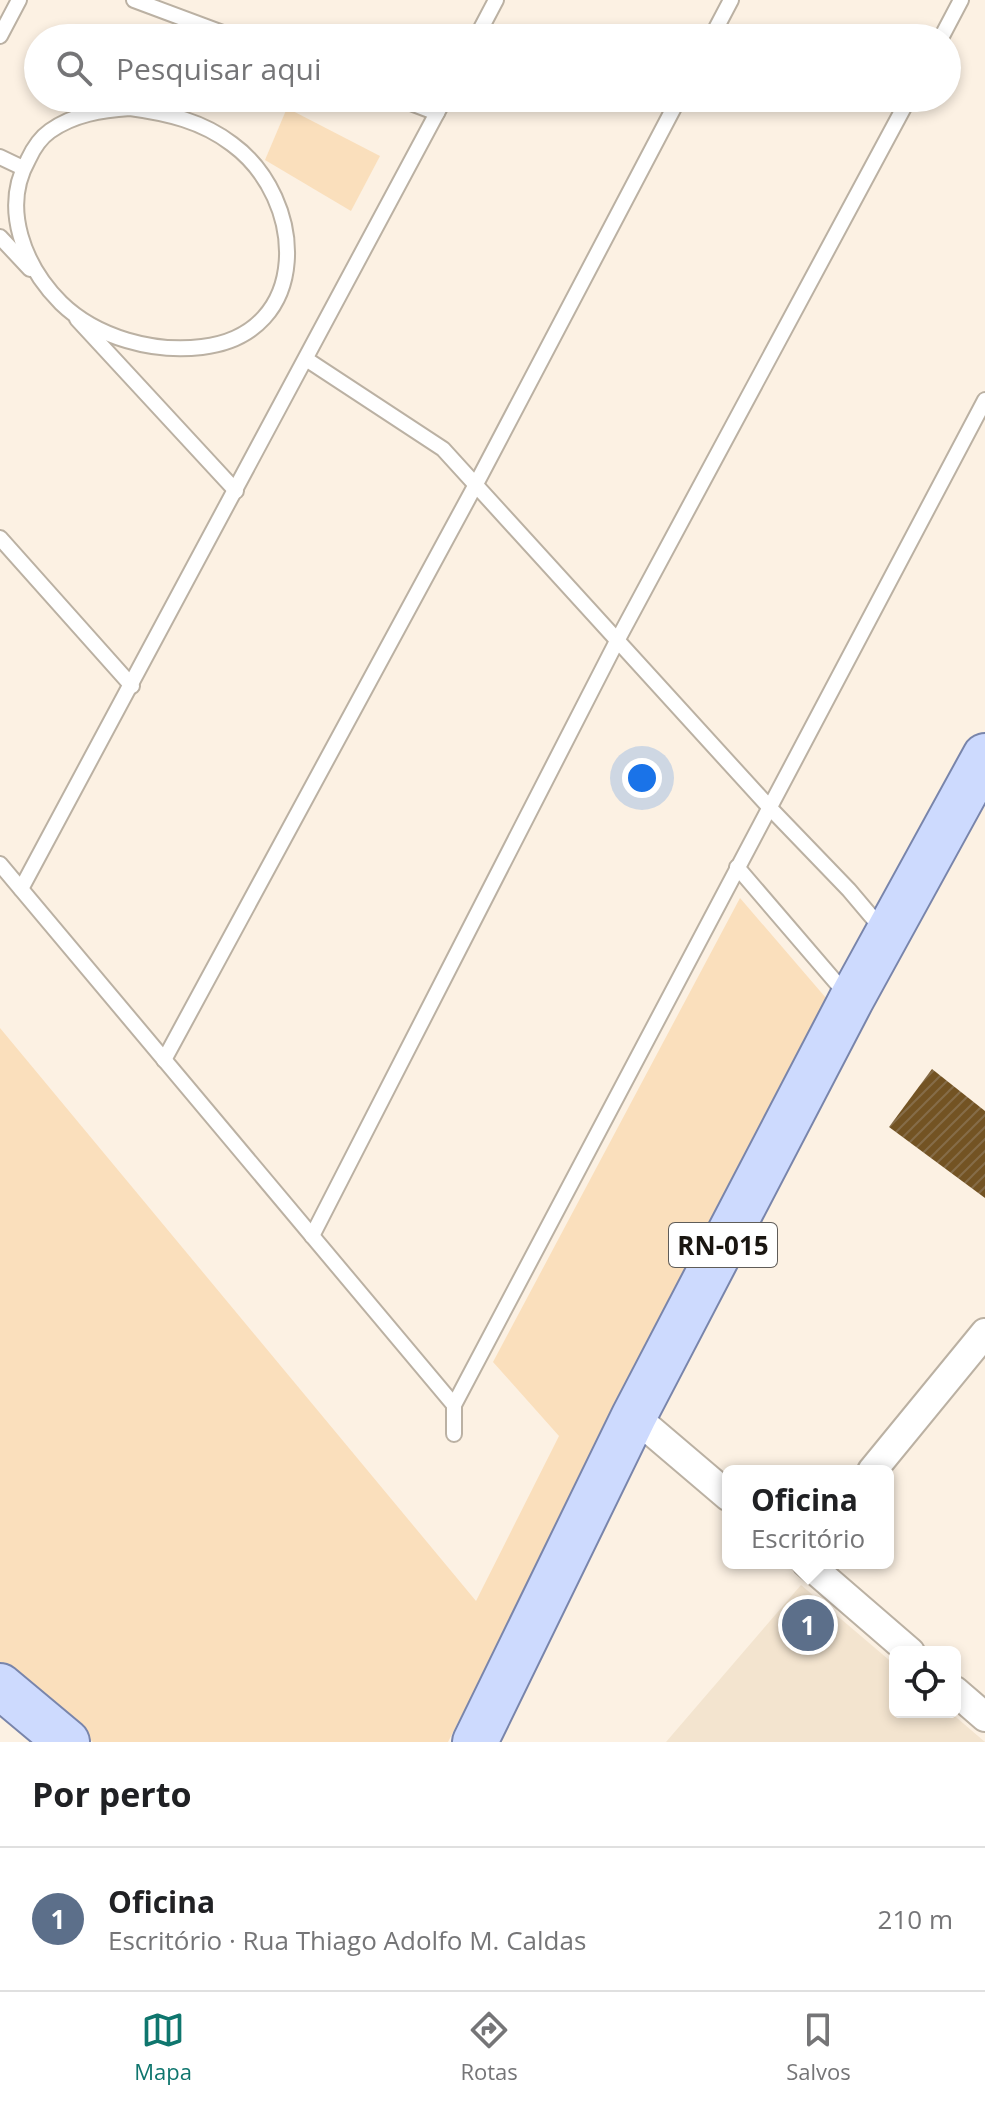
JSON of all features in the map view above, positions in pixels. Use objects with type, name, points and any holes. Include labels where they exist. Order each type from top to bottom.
[{"type":"main road","name":"RN-015","points":[[475,1742],[634,1416],[851,1000],[985,756]]},
{"type":"main road","points":[[0,1686],[67,1742]]},
{"type":"street","points":[[877,1465],[985,1333]]},
{"type":"street","points":[[634,1416],[722,1491]]},
{"type":"street","points":[[814,1569],[903,1646]]},
{"type":"street","points":[[961,1696],[985,1717]]},
{"type":"lane","points":[[0,36],[19,0]]},
{"type":"lane","points":[[134,0],[198,24]]},
{"type":"lane","points":[[483,24],[496,0]]},
{"type":"lane","points":[[718,24],[731,0]]},
{"type":"lane","points":[[948,24],[961,0]]},
{"type":"lane","points":[[94,112],[50,131],[38,142],[23,168],[15,206],[17,228],[31,261],[61,302],[108,333],[142,345],[181,349],[219,343],[250,328],[268,312],[285,283],[289,258],[286,230],[273,194],[257,167],[233,144],[181,117],[153,112]]},
{"type":"lane","points":[[164,1060],[475,486],[672,112]]},
{"type":"lane","points":[[312,1236],[617,641],[901,112]]},
{"type":"lane","points":[[21,889],[437,113]]},
{"type":"lane","points":[[0,157],[23,168]]},
{"type":"lane","points":[[0,237],[236,491]]},
{"type":"lane","points":[[306,359],[443,449],[887,935]]},
{"type":"lane","points":[[454,1434],[454,1405],[985,400]]},
{"type":"lane","points":[[0,538],[132,686]]},
{"type":"lane","points":[[0,864],[454,1405]]},
{"type":"lane","points":[[737,867],[851,1000]]},
{"type":"shaded area","points":[[285,112],[295,112],[380,156],[351,211],[265,160]]},
{"type":"shaded area","points":[[740,898],[826,998],[448,1742],[93,1742],[0,1662],[0,1028],[476,1601],[559,1436],[493,1362]]},
{"type":"shaded area","points":[[801,1585],[889,1660],[889,1718],[957,1718],[985,1742],[666,1742]]},
{"type":"building","points":[[932,1069],[985,1111],[985,1198],[889,1127]]},
{"type":"place","name":"Oficina","points":[[808,1625]]}]
